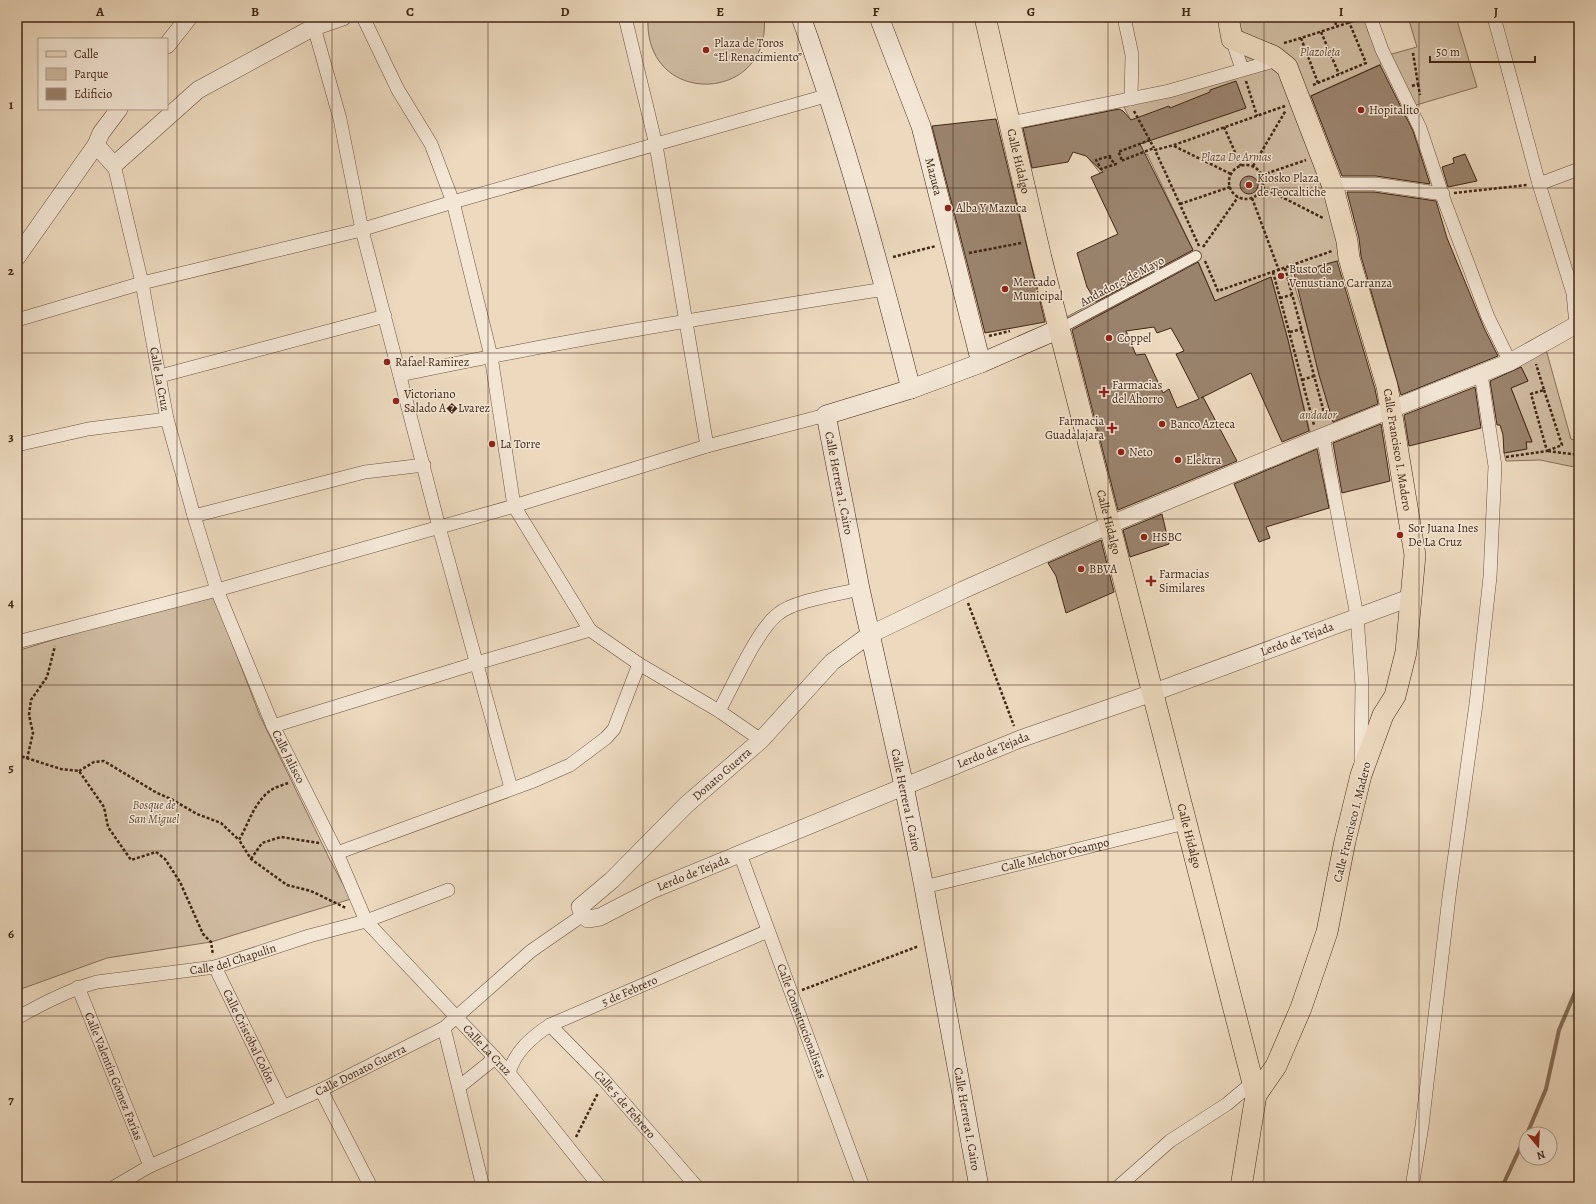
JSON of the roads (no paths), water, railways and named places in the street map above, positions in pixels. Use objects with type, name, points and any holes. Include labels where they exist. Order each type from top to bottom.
[{"type":"main road","points":[[802,17],[829,95],[885,289],[911,389]]},
{"type":"main road","name":"Mazuca","points":[[880,17],[921,126],[981,363]]},
{"type":"main road","name":"Calle Hidalgo","points":[[985,17],[1059,329],[1254,1089]]},
{"type":"main road","points":[[1228,17],[1232,39]]},
{"type":"main road","name":"Calle Francisco I. Madero","points":[[1232,39],[1277,60],[1287,67],[1332,184],[1347,242],[1349,258],[1387,386],[1415,556],[1406,652],[1395,696],[1383,715],[1361,775],[1345,841],[1327,932],[1301,1008],[1276,1066],[1254,1089]]},
{"type":"main road","points":[[826,415],[911,389],[981,363],[1059,329]]},
{"type":"main road","name":"Calle Herrera I. Cairo","points":[[826,415],[860,589],[904,786],[935,940],[979,1187]]},
{"type":"main road","points":[[1241,1187],[1254,1089]]},
{"type":"street","points":[[168,45],[189,17]]},
{"type":"street","points":[[96,145],[114,165],[198,90],[314,27],[343,17]]},
{"type":"street","points":[[363,17],[398,90],[431,144],[453,202],[490,356],[514,506],[590,630],[639,664],[719,711],[761,740]]},
{"type":"street","points":[[625,17],[656,145],[707,446]]},
{"type":"street","points":[[1124,17],[1132,55],[1131,102]]},
{"type":"street","points":[[1494,17],[1539,184],[1573,293],[1578,326]]},
{"type":"street","points":[[1365,18],[1420,128],[1488,317],[1510,362]]},
{"type":"street","points":[[314,27],[340,119],[362,230],[384,316],[439,527],[511,788]]},
{"type":"street","points":[[1232,39],[1242,69]]},
{"type":"street","points":[[1010,123],[1131,102],[1277,60]]},
{"type":"street","points":[[17,320],[142,284],[362,230],[453,202],[829,95]]},
{"type":"street","points":[[17,257],[96,145],[101,133],[118,110]]},
{"type":"street","name":"Calle La Cruz","points":[[114,165],[142,284],[167,419],[194,516],[217,590]]},
{"type":"street","points":[[1539,184],[1579,169]]},
{"type":"street","points":[[1332,184],[1376,184],[1443,194]]},
{"type":"street","name":"Andador 5 de Mayo","points":[[1059,329],[1198,253]]},
{"type":"street","points":[[400,375],[490,356],[685,320],[885,289]]},
{"type":"street","points":[[160,376],[384,316]]},
{"type":"street","name":"Donato Guerra","points":[[583,915],[580,908],[584,902],[612,880],[686,805],[761,740],[832,662],[870,635],[964,590],[1109,526],[1324,436],[1391,411],[1510,362],[1578,326]]},
{"type":"street","points":[[1412,1187],[1422,1126],[1449,897],[1476,704],[1490,577],[1495,466],[1481,374]]},
{"type":"street","points":[[17,642],[217,590],[514,506],[707,446],[826,415]]},
{"type":"street","points":[[17,445],[88,429],[167,419]]},
{"type":"street","points":[[1324,436],[1357,616],[1362,685],[1361,775]]},
{"type":"street","points":[[194,516],[365,472],[424,465]]},
{"type":"street","points":[[719,711],[765,627],[778,613],[797,605],[860,589]]},
{"type":"street","name":"Calle Jalisco","points":[[217,590],[273,726],[335,849],[366,921]]},
{"type":"street","name":"Lerdo de Tejada","points":[[583,915],[588,919],[600,917],[652,890],[1020,739],[1152,693],[1357,616],[1412,597]]},
{"type":"street","points":[[273,726],[590,630]]},
{"type":"street","points":[[335,849],[531,782],[570,765],[606,738],[614,729],[639,664]]},
{"type":"street","name":"Calle Melchor Ocampo","points":[[924,887],[1185,823]]},
{"type":"street","name":"Calle Constitucionalistas","points":[[740,854],[863,1187]]},
{"type":"street","name":"Calle del Chapulín","points":[[17,1018],[47,1000],[78,987],[98,982],[215,967],[309,936],[366,921],[448,890]]},
{"type":"street","name":"Calle Donato Guerra","points":[[114,1187],[150,1166],[321,1090],[444,1028],[531,951],[583,915]]},
{"type":"street","name":"Calle La Cruz","points":[[366,921],[509,1073],[600,1187]]},
{"type":"street","name":"5 de Febrero","points":[[509,1073],[513,1061],[524,1045],[537,1033],[550,1025],[768,931]]},
{"type":"street","name":"Calle Cristóbal Colón","points":[[215,967],[283,1106]]},
{"type":"street","name":"Calle Valentín Gómez Farías","points":[[78,987],[150,1166]]},
{"type":"street","name":"Calle 5 de Febrero","points":[[550,1025],[604,1080],[697,1187]]},
{"type":"street","name":"Calle La Cruz","points":[[444,1028],[483,1187]]},
{"type":"street","points":[[459,1086],[494,1058]]},
{"type":"street","points":[[1118,1187],[1170,1142],[1227,1104],[1254,1089]]},
{"type":"street","points":[[321,1090],[368,1186]]},
{"type":"waterway","points":[[1530,1126],[1546,1089],[1559,1030],[1579,983]]},
{"type":"waterway","points":[[1502,1187],[1518,1152]]},
{"type":"place","name":"Plaza de Toros “El Renacimiento”","points":[[706,50]]},
{"type":"place","name":"Hopitalito","points":[[1361,110]]},
{"type":"place","name":"Kiosko Plaza de Teocaltiche","points":[[1249,185]]},
{"type":"place","name":"Alba Y Mazuca","points":[[948,208]]},
{"type":"place","name":"Busto de Venustiano Carranza","points":[[1281,276]]},
{"type":"place","name":"Mercado Municipal","points":[[1005,289]]},
{"type":"place","name":"Coppel","points":[[1109,338]]},
{"type":"place","name":"Rafael Ramirez","points":[[387,362]]},
{"type":"place","name":"Farmacias del Ahorro","points":[[1104,392]]},
{"type":"place","name":"Victoriano Salado A�Lvarez","points":[[396,401]]},
{"type":"place","name":"Banco Azteca","points":[[1162,424]]},
{"type":"place","name":"Farmacia Guadalajara","points":[[1112,428]]},
{"type":"place","name":"La Torre","points":[[492,444]]},
{"type":"place","name":"Neto","points":[[1121,452]]},
{"type":"place","name":"Elektra","points":[[1178,460]]},
{"type":"place","name":"Sor Juana Ines De La Cruz","points":[[1400,535]]},
{"type":"place","name":"HSBC","points":[[1144,537]]},
{"type":"place","name":"BBVA","points":[[1081,569]]},
{"type":"place","name":"Farmacias Similares","points":[[1151,581]]},
{"type":"park label","name":"Plazoleta","points":[[1320,52]]},
{"type":"park label","name":"Plaza De Armas","points":[[1236,157]]},
{"type":"park label","name":"andador","points":[[1318,415]]},
{"type":"park label","name":"Bosque de San Miguel","points":[[154,812]]}]
